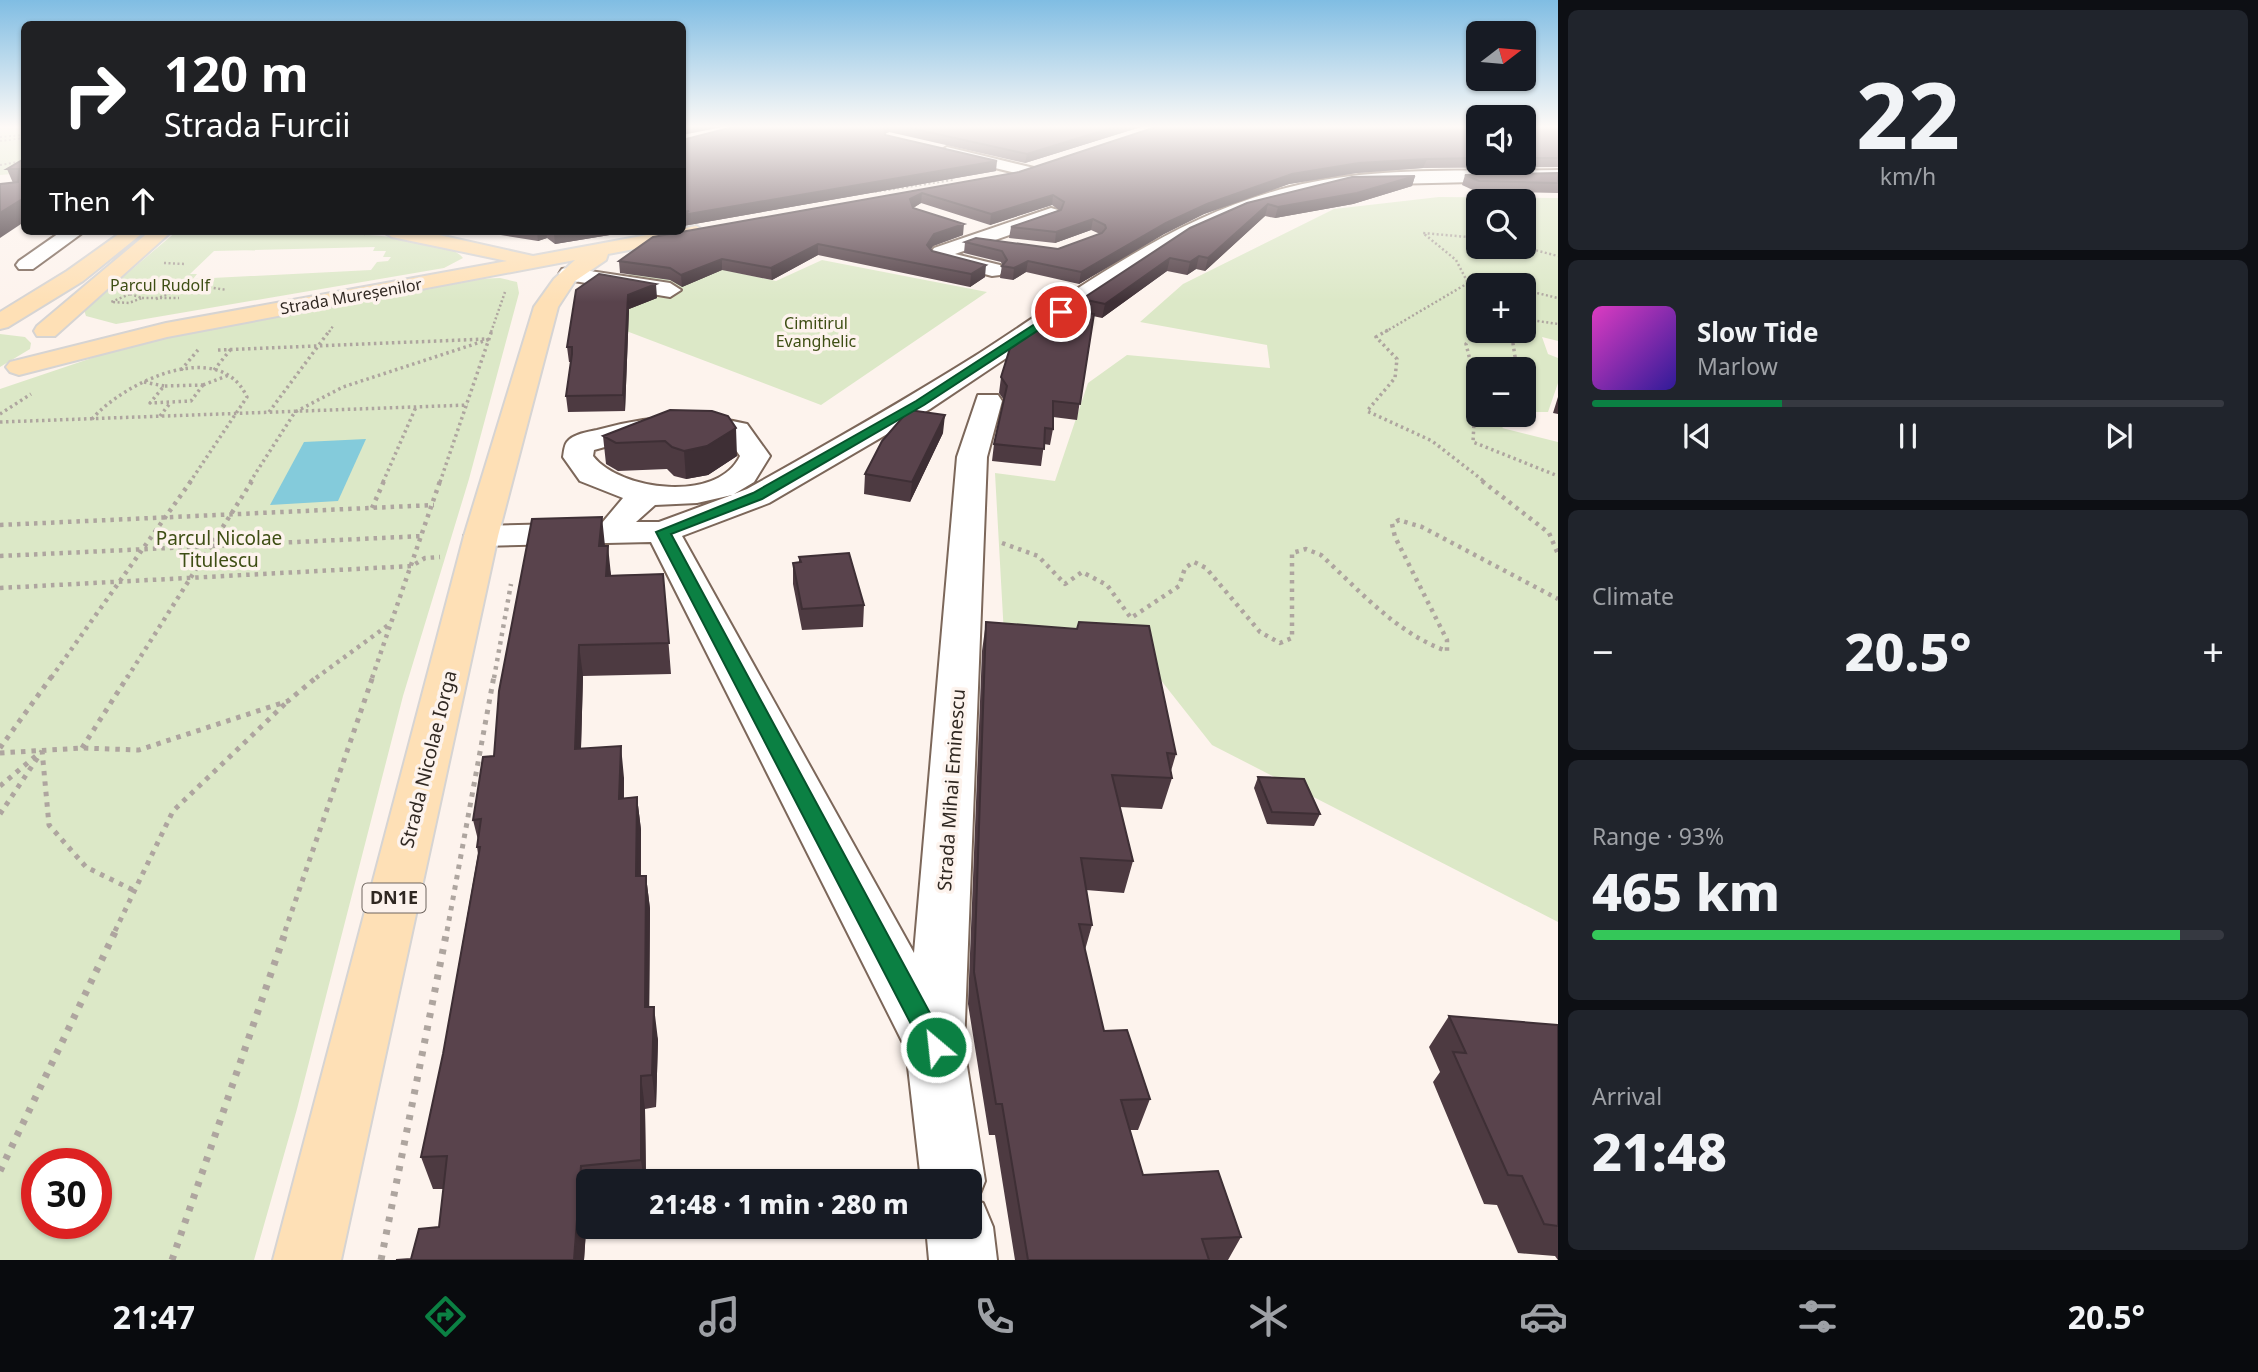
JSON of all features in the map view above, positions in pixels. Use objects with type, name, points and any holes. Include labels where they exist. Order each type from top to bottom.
[{"type":"main road","points":[[686,234],[715,228]]},
{"type":"main road","points":[[0,325],[97,260],[124,235]]},
{"type":"main road","points":[[10,371],[48,350],[48,333],[158,235]]},
{"type":"main road","points":[[413,235],[504,252],[536,262]]},
{"type":"main road","points":[[545,307],[553,293],[584,263],[627,245],[679,235]]},
{"type":"main road","name":"Strada Mureșenilor","points":[[0,325],[48,333],[116,336],[166,330],[627,245]]},
{"type":"main road","name":"Strada Nicolae Iorga","points":[[307,1260],[479,545],[545,307],[538,297],[536,262]]},
{"type":"main road","name":"Strada Mureșenilor","points":[[10,371],[166,330]]},
{"type":"street","points":[[655,514],[758,496],[920,403],[1179,234],[1237,208],[1329,185]]},
{"type":"street","points":[[992,270],[939,256],[941,252],[1051,214]]},
{"type":"street","points":[[954,223],[980,238],[1010,248]]},
{"type":"street","points":[[85,235],[97,260]]},
{"type":"street","points":[[58,239],[58,288],[32,292],[19,255],[58,239]]},
{"type":"street","points":[[570,274],[670,290]]},
{"type":"street","name":"Strada Mihai Eminescu","points":[[951,1169],[936,1047],[972,457],[988,401]]},
{"type":"street","points":[[479,545],[613,532],[655,514],[735,481],[751,470],[755,456],[737,430],[698,424],[618,433],[580,445],[578,457],[591,474],[655,514],[936,1047]]},
{"type":"street","points":[[960,1239],[963,1260]]},
{"type":"path","points":[[867,193],[919,185]]},
{"type":"path","points":[[1466,237],[1423,233],[1455,260],[1466,279]]},
{"type":"path","points":[[1536,250],[1558,256]]},
{"type":"path","points":[[175,264],[185,264]]},
{"type":"path","points":[[160,284],[164,281]]},
{"type":"path","points":[[1466,284],[1376,337],[1397,359],[1395,378],[1367,411],[1432,441],[1549,533],[1558,554]]},
{"type":"path","points":[[151,305],[170,290],[201,285]]},
{"type":"path","points":[[1536,293],[1558,298]]},
{"type":"path","points":[[172,1260],[506,295]]},
{"type":"path","points":[[269,412],[338,319]]},
{"type":"path","points":[[1536,320],[1558,325]]},
{"type":"path","points":[[185,351],[491,339]]},
{"type":"path","points":[[82,748],[295,412],[343,387],[491,339]]},
{"type":"path","points":[[214,370],[231,349]]},
{"type":"path","points":[[181,371],[198,350]]},
{"type":"path","points":[[0,748],[167,517],[247,397],[244,385],[231,374],[201,368],[143,382],[106,403],[92,419]]},
{"type":"path","points":[[143,382],[164,386],[204,385],[231,374]]},
{"type":"path","points":[[164,386],[150,402],[191,401],[204,385]]},
{"type":"path","points":[[160,416],[171,402]]},
{"type":"path","points":[[0,422],[468,405]]},
{"type":"path","points":[[372,508],[415,407]]},
{"type":"path","points":[[1474,427],[1473,442],[1558,476]]},
{"type":"path","points":[[0,525],[434,505]]},
{"type":"path","points":[[999,543],[1034,552],[1052,565],[1065,584],[1083,572],[1107,585],[1131,618],[1165,593],[1180,586],[1185,568],[1194,562],[1206,568],[1260,632],[1280,642],[1292,638],[1292,553],[1306,549],[1321,555],[1412,634],[1434,648],[1447,650],[1447,640],[1395,537],[1392,524],[1399,520],[1422,527],[1558,598]]},
{"type":"path","points":[[0,555],[423,537]]},
{"type":"path","points":[[0,588],[412,566],[425,558],[479,545],[516,554],[422,1067],[381,1260]]},
{"type":"path","points":[[0,1171],[173,811],[288,701],[331,665],[391,623]]},
{"type":"path","points":[[0,753],[82,748],[139,750],[288,701]]},
{"type":"path","points":[[42,750],[49,825],[86,867],[135,891]]},
{"type":"path","points":[[0,786],[42,750]]},
{"type":"path","points":[[0,814],[42,750]]},
{"type":"green space","points":[[1439,197],[1466,197],[1466,259],[1536,259],[1536,198],[1558,198],[1558,341],[1542,337],[1548,354],[1558,358],[1558,383],[1548,412],[1536,412],[1536,357],[1466,357],[1466,427],[1503,427],[1558,442],[1558,922],[1212,745],[1141,655],[1004,635],[995,473],[1055,481],[1088,383],[1127,355],[1270,368],[1267,345],[1140,322],[1183,284],[1334,209]]},
{"type":"green space","name":"Parcul Rudolf","points":[[172,235],[374,235],[415,240],[446,248],[463,258],[444,268],[116,324],[86,316],[84,310]],"holes":[[[375,247],[373,251],[386,251],[383,257],[391,257],[388,261],[377,262],[371,270],[193,279],[197,274],[190,274],[214,251]]]},
{"type":"green space","name":"Cimitirul Evanghelic","points":[[659,256],[776,281],[822,260],[987,292],[821,405],[571,310]]},
{"type":"green space","name":"Parcul Nicolae Titulescu","points":[[500,278],[517,282],[519,293],[469,479],[403,696],[297,1109],[254,1260],[0,1260],[0,389],[157,336],[475,279]]},
{"type":"green space","points":[[0,334],[25,337],[31,343],[30,349],[0,367]]},
{"type":"water","points":[[366,439],[338,501],[270,505],[304,442]]},
{"type":"building","points":[[0,185],[21,185],[21,200],[0,213]]},
{"type":"building","points":[[686,185],[859,185],[686,214],[689,211],[686,211]]},
{"type":"building","points":[[947,185],[1261,185],[1207,204],[1166,223],[1081,272],[1028,261],[1014,268],[1002,266],[1007,260],[1002,251],[965,242],[976,238],[1058,249],[1102,233],[1106,228],[1093,219],[1056,232],[1011,227],[1061,210],[1064,202],[1053,195],[991,214],[922,193],[910,199],[913,208],[964,224],[934,234],[927,245],[932,251],[986,265],[971,274],[818,244],[771,268],[722,259],[681,275],[670,268],[619,261],[653,237],[686,235],[686,231]]},
{"type":"building","points":[[1320,185],[1385,185],[1357,193],[1278,207],[1268,204],[1208,258],[1199,256],[1190,262],[1170,258],[1105,304],[1082,299],[1190,228],[1247,203]]},
{"type":"building","points":[[599,274],[656,284],[628,295],[623,395],[566,396],[572,354],[572,347],[567,347],[576,290]]},
{"type":"building","points":[[1066,309],[1094,314],[1080,404],[1053,401],[1053,429],[1045,428],[1044,449],[994,444],[1007,386],[1001,377],[1011,345]]},
{"type":"building","points":[[670,410],[712,411],[728,416],[736,428],[707,446],[684,451],[665,441],[616,443],[603,436]]},
{"type":"building","points":[[909,410],[945,415],[912,482],[865,474],[882,441]]},
{"type":"building","points":[[602,517],[599,546],[608,546],[606,576],[663,574],[669,643],[579,645],[575,749],[621,746],[619,799],[637,797],[636,876],[646,876],[645,1007],[654,1007],[652,1075],[641,1076],[641,1160],[581,1166],[581,1169],[576,1169],[574,1260],[396,1260],[411,1259],[419,1229],[439,1227],[447,1156],[421,1157],[443,1054],[480,847],[477,847],[481,819],[473,820],[483,757],[494,756],[499,691],[532,519]]},
{"type":"building","points":[[849,553],[864,605],[802,609],[793,563],[801,562],[799,557]]},
{"type":"building","points":[[986,622],[1077,629],[1079,622],[1149,626],[1176,754],[1167,753],[1172,778],[1112,775],[1133,861],[1081,858],[1092,925],[1079,924],[1104,1031],[1127,1030],[1150,1099],[1121,1100],[1143,1175],[1218,1171],[1241,1237],[1202,1239],[1209,1260],[1028,1260],[1002,1104],[996,1104],[974,972]]},
{"type":"building","points":[[1258,777],[1304,779],[1320,814],[1272,812]]},
{"type":"building","points":[[1449,1016],[1558,1025],[1558,1226],[1544,1224],[1522,1176],[1508,1175],[1453,1052],[1466,1053]]},
{"type":"route","points":[[936,1047],[663,532],[712,516],[758,496],[920,403],[1061,312]]}]
